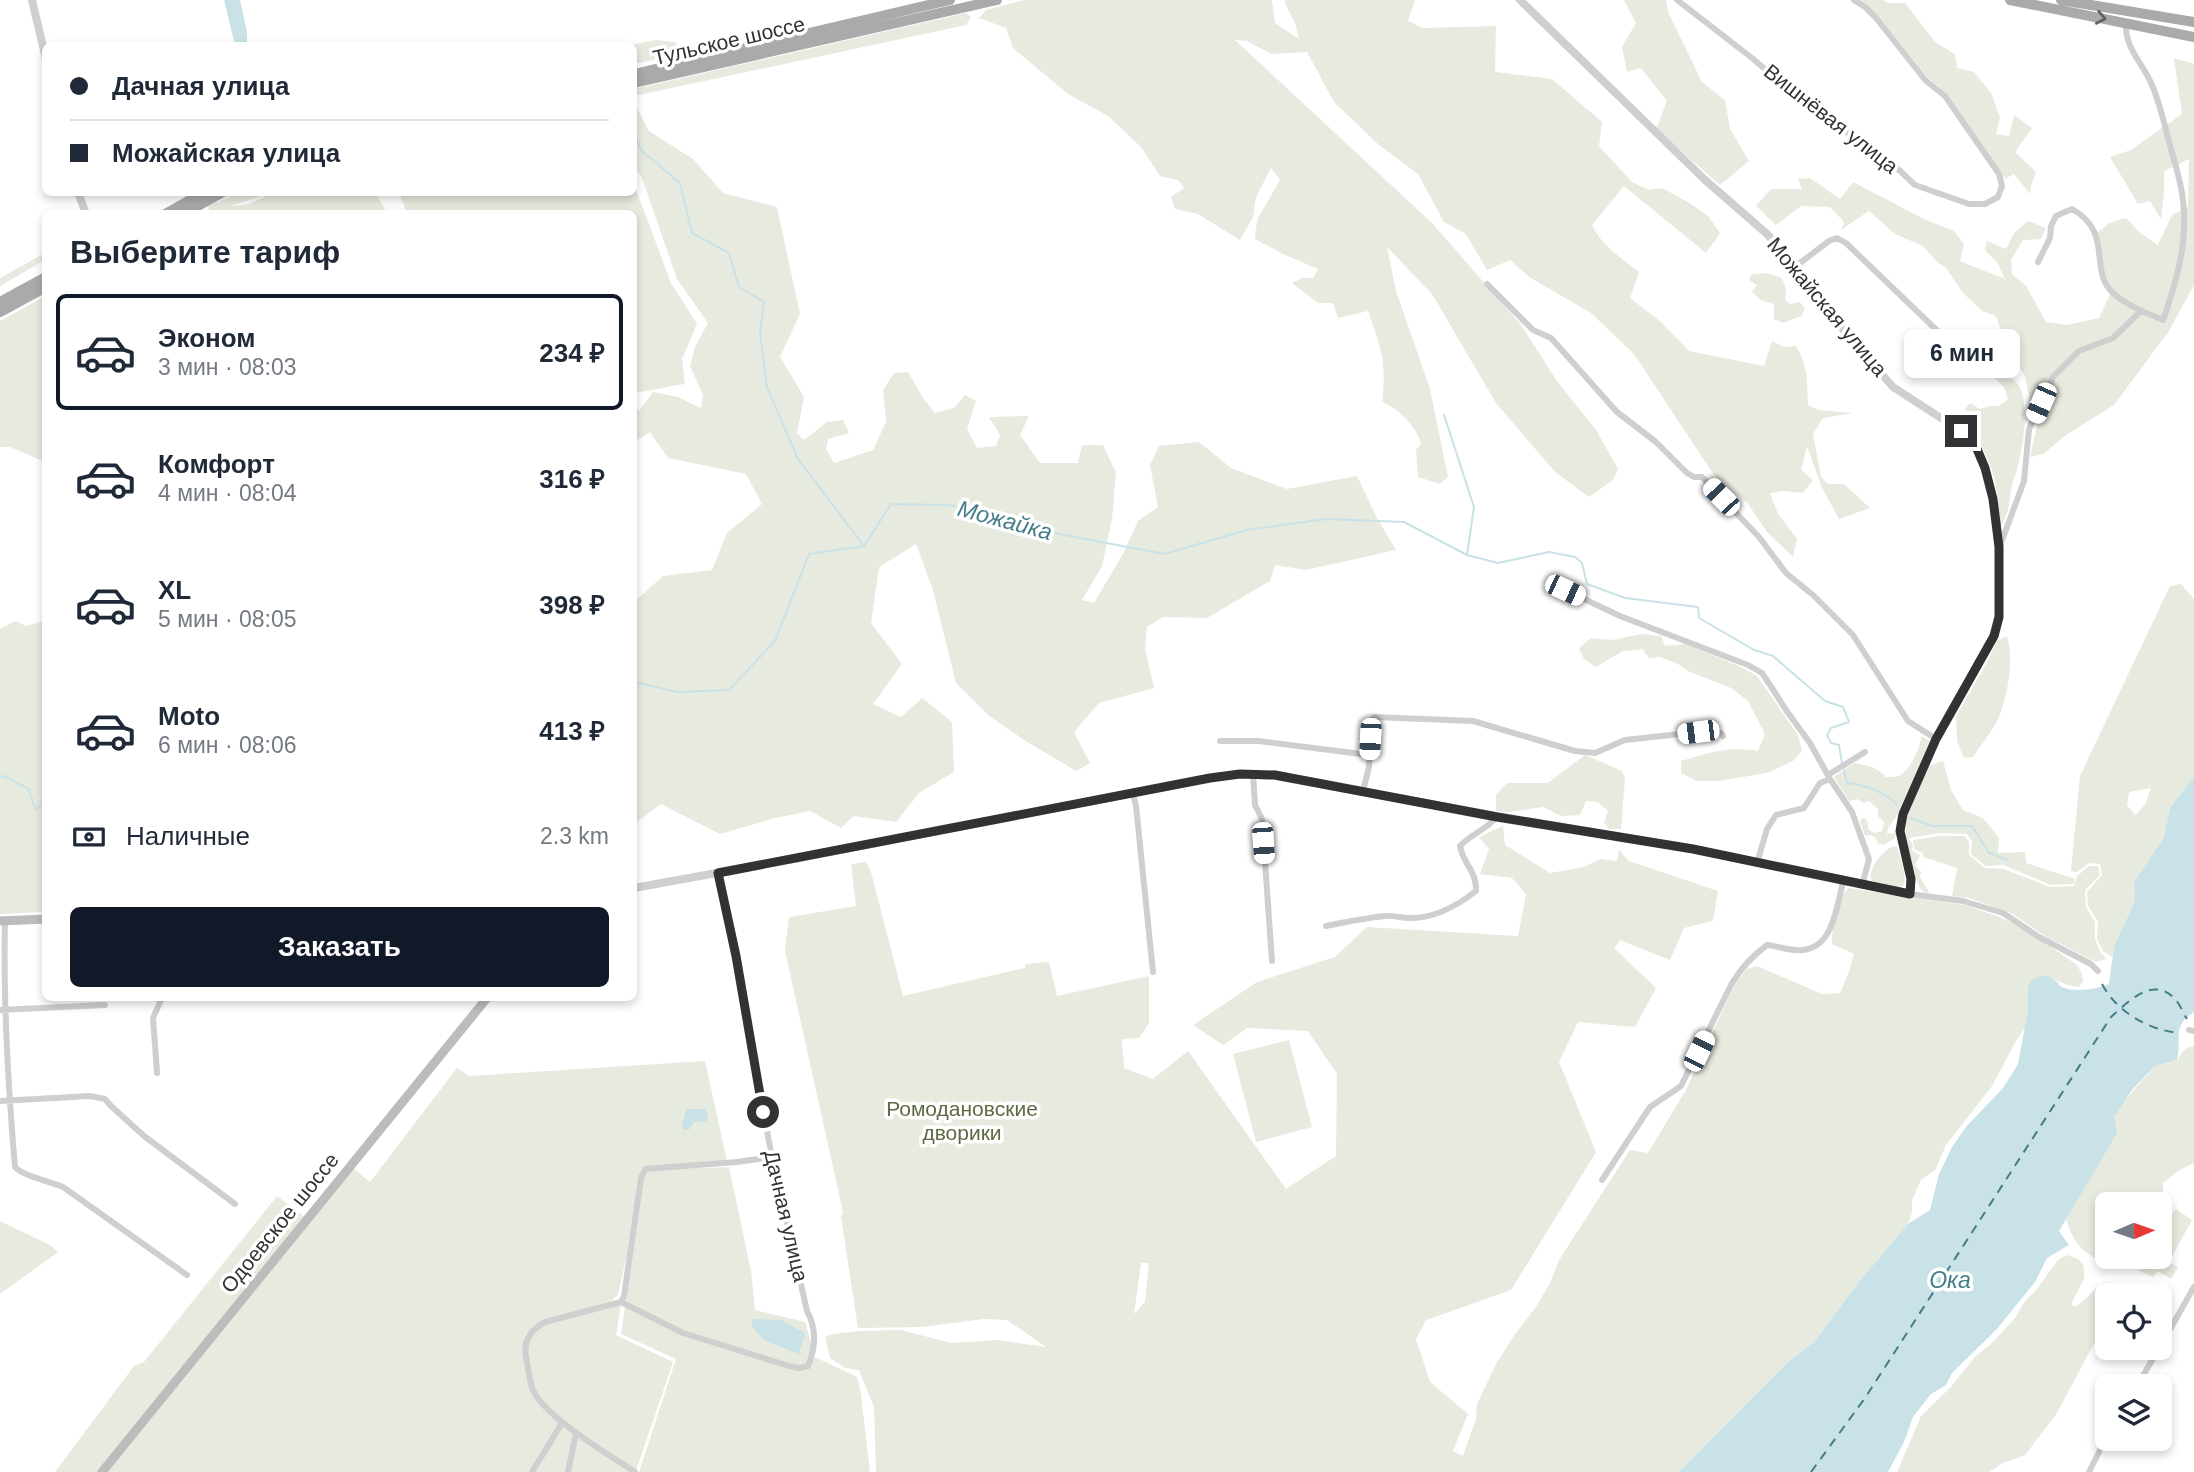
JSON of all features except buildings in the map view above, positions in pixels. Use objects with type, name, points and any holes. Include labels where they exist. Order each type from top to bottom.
[{"type":"main road","name":"Тульское шоссе","points":[[637,73],[950,0]]},
{"type":"main road","name":"Тульское шоссе","points":[[637,82],[976,9],[997,0]]},
{"type":"main road","points":[[2010,0],[2194,37]]},
{"type":"main road","points":[[2065,0],[2194,22]]},
{"type":"main road","points":[[171,210],[197,196]]},
{"type":"main road","points":[[190,210],[216,196]]},
{"type":"main road","points":[[0,302],[42,279]]},
{"type":"main road","points":[[0,312],[42,289]]},
{"type":"main road","points":[[3,921],[42,919]]},
{"type":"main road","name":"Одоевское шоссе","points":[[102,1472],[485,1001]]},
{"type":"street","points":[[32,0],[42,42]]},
{"type":"street","name":"Можайская улица","points":[[1520,0],[1704,179],[1767,234],[1796,266],[1834,319],[1893,387],[1961,431],[1977,449],[1993,499],[1999,547],[1999,617],[1994,636],[1936,739],[1903,814],[1900,825],[1911,879],[1910,894]]},
{"type":"street","name":"Вишнёвая улица","points":[[1678,0],[1793,93],[1899,170],[1915,185],[1969,205],[1985,204],[1998,197],[2002,186],[1999,174],[1945,96],[1926,81],[1876,18],[1854,0]]},
{"type":"street","points":[[2038,262],[2050,238],[2051,226],[2056,216],[2072,209],[2083,215],[2093,227],[2102,274],[2112,293],[2141,311],[2163,320],[2178,275],[2185,225],[2181,185],[2159,103],[2150,80],[2130,47],[2125,34],[2126,22]]},
{"type":"street","points":[[1796,266],[1829,241],[1837,238],[1846,243],[1975,367]]},
{"type":"street","points":[[1487,284],[1533,330],[1551,338],[1617,412],[1656,442],[1687,473],[1702,477],[1759,537],[1786,573],[1813,595],[1853,635],[1908,721],[1936,739]]},
{"type":"street","points":[[1999,547],[2024,481],[2029,429],[2053,377],[2079,351],[2113,338],[2141,311]]},
{"type":"street","points":[[1565,590],[1620,616],[1748,665],[1762,673],[1810,743],[1852,812],[1869,859],[1862,886]]},
{"type":"street","points":[[1363,791],[1374,717],[1473,722],[1575,751],[1595,753],[1625,740],[1698,732],[1721,733],[1723,736]]},
{"type":"street","points":[[1220,741],[1258,741],[1369,755]]},
{"type":"street","points":[[1758,863],[1767,829],[1776,815],[1804,808],[1820,783],[1865,752]]},
{"type":"street","points":[[1253,774],[1255,805],[1262,819],[1272,961]]},
{"type":"street","points":[[637,887],[1210,778],[1275,775],[1497,817],[1631,838],[1862,886],[1963,901],[2003,913],[2039,937],[2091,964],[2098,971]]},
{"type":"street","points":[[1133,794],[1153,972]]},
{"type":"street","points":[[1326,926],[1370,917],[1423,916],[1448,910],[1467,898],[1476,891],[1477,880],[1462,855],[1460,845],[1469,836],[1490,826],[1497,817]]},
{"type":"street","name":"Дачная улица","points":[[621,1302],[683,1333],[799,1368],[807,1366],[814,1353],[814,1331],[807,1311],[772,1157],[736,956],[718,873]]},
{"type":"street","points":[[1602,1180],[1650,1107],[1681,1086],[1741,968],[1767,945],[1796,950],[1811,948],[1821,943],[1828,936],[1843,881]]},
{"type":"street","points":[[3,921],[3,1009],[15,1167],[19,1172],[63,1187],[187,1275]]},
{"type":"street","points":[[157,1073],[153,1018],[161,1001]]},
{"type":"street","points":[[3,1009],[105,1005]]},
{"type":"street","points":[[0,1101],[90,1096],[105,1099],[144,1136],[235,1204]]},
{"type":"street","points":[[635,1472],[562,1423],[533,1390],[525,1349],[526,1341],[538,1326],[545,1322],[621,1302],[641,1178],[645,1169],[714,1165],[772,1157]]},
{"type":"street","points":[[2172,1325],[2194,1287]]},
{"type":"street","points":[[532,1472],[562,1423]]},
{"type":"street","points":[[568,1472],[576,1433]]},
{"type":"street","points":[[2089,1472],[2100,1451]]},
{"type":"green space","points":[[1024,0],[1272,0],[1275,23],[1299,39],[1295,23],[1284,1],[1415,0],[1408,21],[1423,28],[1496,26],[1495,72],[1552,79],[1602,122],[1599,146],[1632,182],[1649,190],[1662,188],[1688,202],[1708,216],[1720,233],[1706,253],[1624,186],[1592,225],[1606,245],[1639,272],[1630,298],[1661,322],[1689,351],[1764,366],[1772,341],[1784,347],[1796,346],[1805,367],[1808,405],[1818,410],[1853,413],[1823,418],[1813,434],[1821,477],[1828,484],[1844,484],[1870,508],[1839,519],[1822,488],[1807,446],[1801,470],[1813,480],[1803,493],[1770,493],[1778,514],[1797,539],[1793,557],[1767,532],[1746,501],[1714,475],[1634,354],[1591,313],[1529,277],[1510,260],[1487,270],[1466,234],[1444,222],[1418,174],[1379,145],[1334,102],[1307,52],[1271,54],[1247,41],[1235,40],[1432,223],[1521,325],[1557,381],[1596,430],[1618,469],[1613,480],[1589,497],[1555,472],[1496,403],[1432,294],[1387,247],[1396,291],[1430,389],[1448,477],[1440,484],[1418,477],[1416,449],[1421,445],[1419,438],[1406,419],[1382,402],[1382,356],[1368,311],[1338,318],[1333,303],[1318,303],[1292,283],[1302,278],[1313,278],[1318,269],[1255,239],[1257,220],[1280,180],[1271,168],[1256,197],[1253,217],[1240,240],[1198,214],[1175,209],[1171,197],[1184,188],[1178,180],[1160,176],[1141,147],[1108,116],[1068,94],[1013,48],[1006,28],[979,18],[986,10]]},
{"type":"green space","points":[[1624,0],[1666,0],[1668,12],[1702,82],[1725,100],[1730,129],[1749,161],[1720,185],[1656,129],[1667,101],[1641,68],[1627,72],[1622,47],[1636,23]]},
{"type":"green space","points":[[1857,0],[1905,3],[1935,42],[1955,54],[1957,68],[1974,72],[1991,93],[2000,117],[1996,134],[2009,136],[2014,115],[2032,128],[2015,152],[2036,172],[2030,194],[2014,174],[2005,179],[1948,95],[1928,78],[1878,16]]},
{"type":"green space","points":[[966,13],[971,17],[966,25],[637,95],[637,88]]},
{"type":"green space","points":[[656,40],[675,42],[681,51],[676,55],[637,63],[637,44]]},
{"type":"green space","points":[[2174,58],[2194,64],[2194,285],[2169,331],[2114,405],[2066,435],[2043,454],[2030,457],[2037,426],[2029,413],[2030,401],[2025,376],[2007,348],[1996,316],[1982,311],[1963,293],[1946,268],[1923,246],[1895,234],[1869,211],[1841,230],[1844,222],[1830,207],[1801,206],[1776,225],[1756,206],[1771,189],[1802,189],[1798,179],[1810,178],[1840,199],[1853,182],[1926,220],[1954,231],[1964,244],[1960,261],[2005,279],[1997,262],[1985,250],[1987,241],[2006,249],[2014,233],[2028,221],[2046,228],[2041,239],[2023,240],[2011,260],[2012,274],[2026,286],[2046,322],[2067,325],[2099,318],[2112,290],[2103,269],[2096,234],[2109,223],[2126,218],[2139,232],[2158,245],[2172,215],[2188,207],[2189,159],[2164,171],[2161,219],[2150,201],[2138,204],[2110,157],[2131,150],[2182,114]]},
{"type":"green space","points":[[637,109],[649,131],[693,159],[723,193],[777,207],[800,314],[780,357],[804,397],[797,433],[804,440],[827,422],[843,420],[849,433],[828,439],[826,449],[834,463],[873,450],[886,422],[883,390],[894,373],[908,372],[935,413],[954,408],[965,395],[976,401],[967,429],[977,448],[996,446],[1000,435],[989,417],[1029,416],[1020,435],[1040,463],[1078,463],[1082,445],[1103,445],[1116,473],[1112,519],[1102,566],[1082,600],[1094,603],[1124,552],[1138,521],[1158,507],[1150,465],[1159,446],[1199,442],[1231,468],[1287,489],[1357,476],[1396,550],[1306,570],[1275,565],[1270,581],[1207,618],[1163,617],[1147,627],[1145,649],[1154,688],[1099,703],[1074,732],[1090,763],[1076,771],[988,715],[956,683],[933,590],[916,544],[879,567],[871,623],[902,664],[873,704],[901,717],[922,698],[952,722],[954,772],[919,793],[896,822],[854,816],[841,828],[810,811],[720,834],[661,804],[637,822],[637,599],[663,576],[712,570],[727,533],[762,504],[746,474],[668,458],[650,432],[637,440],[637,408],[639,411],[653,392],[678,397],[701,408],[703,395],[690,366],[695,347],[708,323],[677,279],[642,178],[637,171]]},
{"type":"green space","points":[[637,192],[671,283],[697,324],[682,359],[685,384],[637,392],[637,210],[406,210],[400,196],[637,196]]},
{"type":"green space","points":[[232,196],[260,196],[231,206],[249,204],[266,196],[377,196],[385,210],[209,210],[208,206]]},
{"type":"green space","points":[[42,255],[42,262],[0,286],[0,278]]},
{"type":"green space","points":[[1766,273],[1782,278],[1786,289],[1785,300],[1790,304],[1800,302],[1805,309],[1802,316],[1783,323],[1774,319],[1774,304],[1761,300],[1752,292],[1757,285],[1749,280],[1752,274]]},
{"type":"green space","points":[[42,298],[42,461],[10,447],[0,447],[0,321]]},
{"type":"green space","points":[[2004,372],[2021,389],[2025,421],[2008,511],[2001,526],[1993,473],[1965,409],[1970,403],[1980,409],[1999,406],[2008,399],[2004,387],[1989,373]]},
{"type":"green space","points":[[2181,584],[2194,599],[2194,776],[2170,808],[2165,838],[2134,882],[2135,901],[2114,946],[2112,957],[2103,951],[2097,939],[2098,922],[2088,906],[2087,892],[2102,875],[2100,864],[2089,863],[2077,872],[2071,871],[2080,776],[2170,586]],"holes":[[[2151,788],[2145,805],[2135,815],[2127,805],[2129,792]]]},
{"type":"green space","points":[[15,621],[26,626],[42,621],[42,912],[0,914],[0,629]]},
{"type":"green space","points":[[1642,634],[1661,636],[1665,646],[1685,644],[1757,676],[1798,735],[1802,751],[1793,761],[1767,773],[1719,781],[1697,781],[1681,773],[1681,761],[1691,758],[1728,750],[1758,751],[1765,734],[1748,701],[1731,688],[1660,657],[1649,658],[1642,649],[1623,651],[1596,667],[1584,659],[1579,648],[1591,638],[1612,640]]},
{"type":"green space","points":[[2007,636],[2010,666],[2002,710],[1993,729],[1973,757],[1964,758],[1957,741],[1956,716],[1997,641]]},
{"type":"green space","points":[[1921,736],[1930,741],[1896,817],[1888,828],[1887,834],[1896,833],[1895,838],[1883,845],[1877,843],[1876,838],[1871,835],[1865,836],[1860,821],[1863,818],[1867,820],[1869,830],[1875,833],[1882,831],[1884,822],[1878,816],[1878,809],[1869,801],[1849,801],[1834,777],[1854,763],[1872,767],[1886,777],[1898,776],[1914,758]]},
{"type":"green space","points":[[1585,755],[1622,771],[1625,779],[1621,829],[1609,829],[1604,822],[1608,811],[1598,802],[1586,801],[1580,815],[1561,816],[1543,807],[1496,811],[1496,795],[1507,783],[1548,783]]},
{"type":"green space","points":[[1943,761],[1951,790],[1963,810],[1983,818],[1999,838],[1998,853],[2025,852],[2026,863],[2075,879],[2074,884],[2051,885],[2003,865],[1986,866],[1971,854],[1972,841],[1967,834],[1940,833],[1909,838],[1913,845],[1912,850],[1920,855],[1915,865],[1921,872],[1920,877],[1929,892],[1921,890],[1908,852],[1906,821],[1912,800],[1928,766]]},
{"type":"green space","name":"Ромодановские дворики","points":[[1503,826],[1505,845],[1550,873],[1584,867],[1600,859],[1617,861],[1619,850],[1629,861],[1718,891],[1713,921],[1684,928],[1670,960],[1620,940],[1614,948],[1656,988],[1635,1027],[1578,1022],[1559,1062],[1596,1152],[1511,1290],[1426,1320],[1416,1339],[1430,1382],[1468,1414],[1453,1451],[1463,1456],[1476,1419],[1477,1404],[1497,1362],[1536,1307],[1559,1260],[1630,1150],[1648,1153],[1686,1090],[1735,984],[1747,969],[1757,966],[1822,994],[1840,993],[1854,954],[1832,944],[1832,938],[1839,906],[1849,888],[1965,905],[2002,918],[2031,933],[2077,965],[2083,981],[2079,987],[2050,978],[2028,1010],[2026,1026],[1992,1086],[1946,1145],[1935,1170],[1921,1180],[1912,1200],[1908,1224],[1857,1284],[1814,1342],[1787,1363],[1679,1472],[876,1472],[874,1407],[859,1370],[845,1368],[830,1358],[825,1337],[860,1331],[901,1330],[951,1343],[998,1340],[1046,1347],[1007,1320],[984,1319],[922,1327],[858,1328],[841,1217],[843,1212],[785,951],[789,917],[856,906],[851,864],[866,862],[871,872],[903,996],[1025,968],[1025,964],[1049,962],[1057,996],[1149,976],[1149,1023],[1139,1038],[1122,1039],[1124,1068],[1153,1079],[1188,1051],[1286,1189],[1336,1156],[1337,1074],[1308,1031],[1247,1028],[1223,1045],[1193,1025],[1257,982],[1335,957],[1367,927],[1518,936],[1526,894],[1512,878],[1480,874],[1489,849],[1479,837]],"holes":[[[1141,1263],[1149,1263],[1145,1302],[1134,1314]]]},
{"type":"green space","points":[[1965,836],[1969,842],[1969,855],[1985,868],[2004,869],[2050,887],[2074,886],[2077,876],[2089,866],[2098,866],[2100,875],[2085,890],[2086,907],[2095,922],[2095,939],[2107,959],[2096,962],[2045,936],[2011,913],[1969,898],[1952,896],[1957,868],[1924,857],[1923,853],[1915,850],[1913,840]]},
{"type":"green space","points":[[1893,846],[1897,847],[1903,866],[1903,886],[1873,882],[1870,877],[1878,859]]},
{"type":"green space","points":[[1289,1040],[1312,1127],[1256,1142],[1233,1054]]},
{"type":"green space","points":[[2194,1046],[2194,1163],[2163,1183],[2163,1192],[2095,1192],[2095,1258],[2078,1244],[2066,1219],[2083,1188],[2119,1107],[2155,1066],[2177,1060],[2185,1049]]},
{"type":"green space","points":[[705,1061],[727,1161],[642,1167],[618,1295],[611,1301],[535,1325],[525,1336],[523,1351],[532,1395],[560,1422],[529,1472],[55,1472],[134,1366],[144,1362],[277,1196],[310,1221],[353,1168],[370,1182],[457,1068],[469,1076]]},
{"type":"green space","points":[[729,1167],[751,1271],[755,1310],[805,1322],[812,1346],[809,1356],[857,1377],[870,1472],[639,1472],[676,1359],[621,1334],[644,1174],[651,1170]]},
{"type":"green space","points":[[2176,1209],[2192,1220],[2172,1257],[2172,1214]]},
{"type":"green space","points":[[0,1221],[50,1245],[58,1252],[0,1294]]},
{"type":"green space","points":[[2067,1255],[2078,1259],[2084,1266],[2084,1279],[2071,1304],[2075,1307],[2080,1304],[2095,1289],[2095,1342],[2057,1413],[2025,1455],[2003,1463],[1989,1472],[1897,1472],[1921,1416],[2015,1318],[2058,1260]]},
{"type":"green space","points":[[2172,1264],[2178,1267],[2171,1279],[2158,1271],[2153,1277],[2139,1271],[2172,1269]]},
{"type":"green space","points":[[621,1305],[616,1335],[673,1362],[636,1471],[579,1433],[550,1409],[534,1385],[526,1347],[527,1341],[542,1325]]},
{"type":"green space","points":[[563,1425],[633,1472],[534,1472]]},
{"type":"water","points":[[224,0],[240,0],[247,42],[234,42]]},
{"type":"water","name":"Ока","points":[[2194,776],[2194,1012],[2180,1028],[2177,1060],[2155,1066],[2132,1090],[2114,1117],[2117,1133],[2059,1231],[2069,1245],[2047,1258],[2035,1282],[1996,1330],[1952,1373],[1946,1385],[1931,1394],[1913,1417],[1904,1442],[1888,1472],[1679,1472],[1787,1363],[1814,1342],[1857,1284],[1908,1224],[1930,1210],[1939,1174],[1952,1147],[1966,1127],[2003,1088],[2018,1064],[2028,1010],[2028,987],[2033,980],[2048,976],[2061,986],[2074,990],[2093,989],[2109,984],[2114,946],[2135,901],[2134,882],[2164,838],[2170,808]]},
{"type":"water","points":[[686,1109],[706,1109],[707,1121],[694,1122],[690,1129],[683,1130]]},
{"type":"water","points":[[752,1319],[781,1320],[805,1333],[799,1354],[764,1340],[752,1327]]},
{"type":"waterway","points":[[637,141],[642,151],[680,183],[692,233],[729,253],[739,287],[764,302],[760,334],[767,387],[798,459],[864,546]]},
{"type":"waterway","points":[[1444,415],[1474,507],[1467,555],[1498,563],[1549,552],[1575,557],[1582,563],[1587,584],[1625,598],[1698,607],[1699,618],[1754,650],[1773,656],[1825,701],[1843,707],[1849,722],[1831,728],[1827,735],[1831,743],[1839,745],[1842,764]]},
{"type":"waterway","name":"Можайка","points":[[637,683],[678,692],[729,690],[775,641],[809,554],[864,546],[891,504],[949,505],[1064,535],[1165,554],[1246,530],[1326,519],[1404,522],[1467,555]]},
{"type":"waterway","points":[[1844,770],[1847,783],[1874,789],[1897,804]]},
{"type":"waterway","points":[[0,776],[29,789],[35,809],[42,805]]},
{"type":"waterway","points":[[1910,818],[1932,826],[1972,826],[1989,853],[2008,860]]},
{"type":"ferry route","points":[[2102,984],[2116,1003],[2134,1018],[2155,1028],[2178,1033]]},
{"type":"ferry route","points":[[1811,1472],[1865,1398],[2111,1017],[2141,993],[2158,990],[2167,992],[2175,999],[2187,1019]]},
{"type":"route","points":[[763,1112],[736,956],[718,873],[1210,778],[1240,774],[1275,775],[1497,817],[1693,849],[1910,894],[1911,879],[1900,831],[1903,814],[1936,739],[1994,636],[1999,617],[1999,547],[1993,499],[1977,449],[1961,431]]}]
